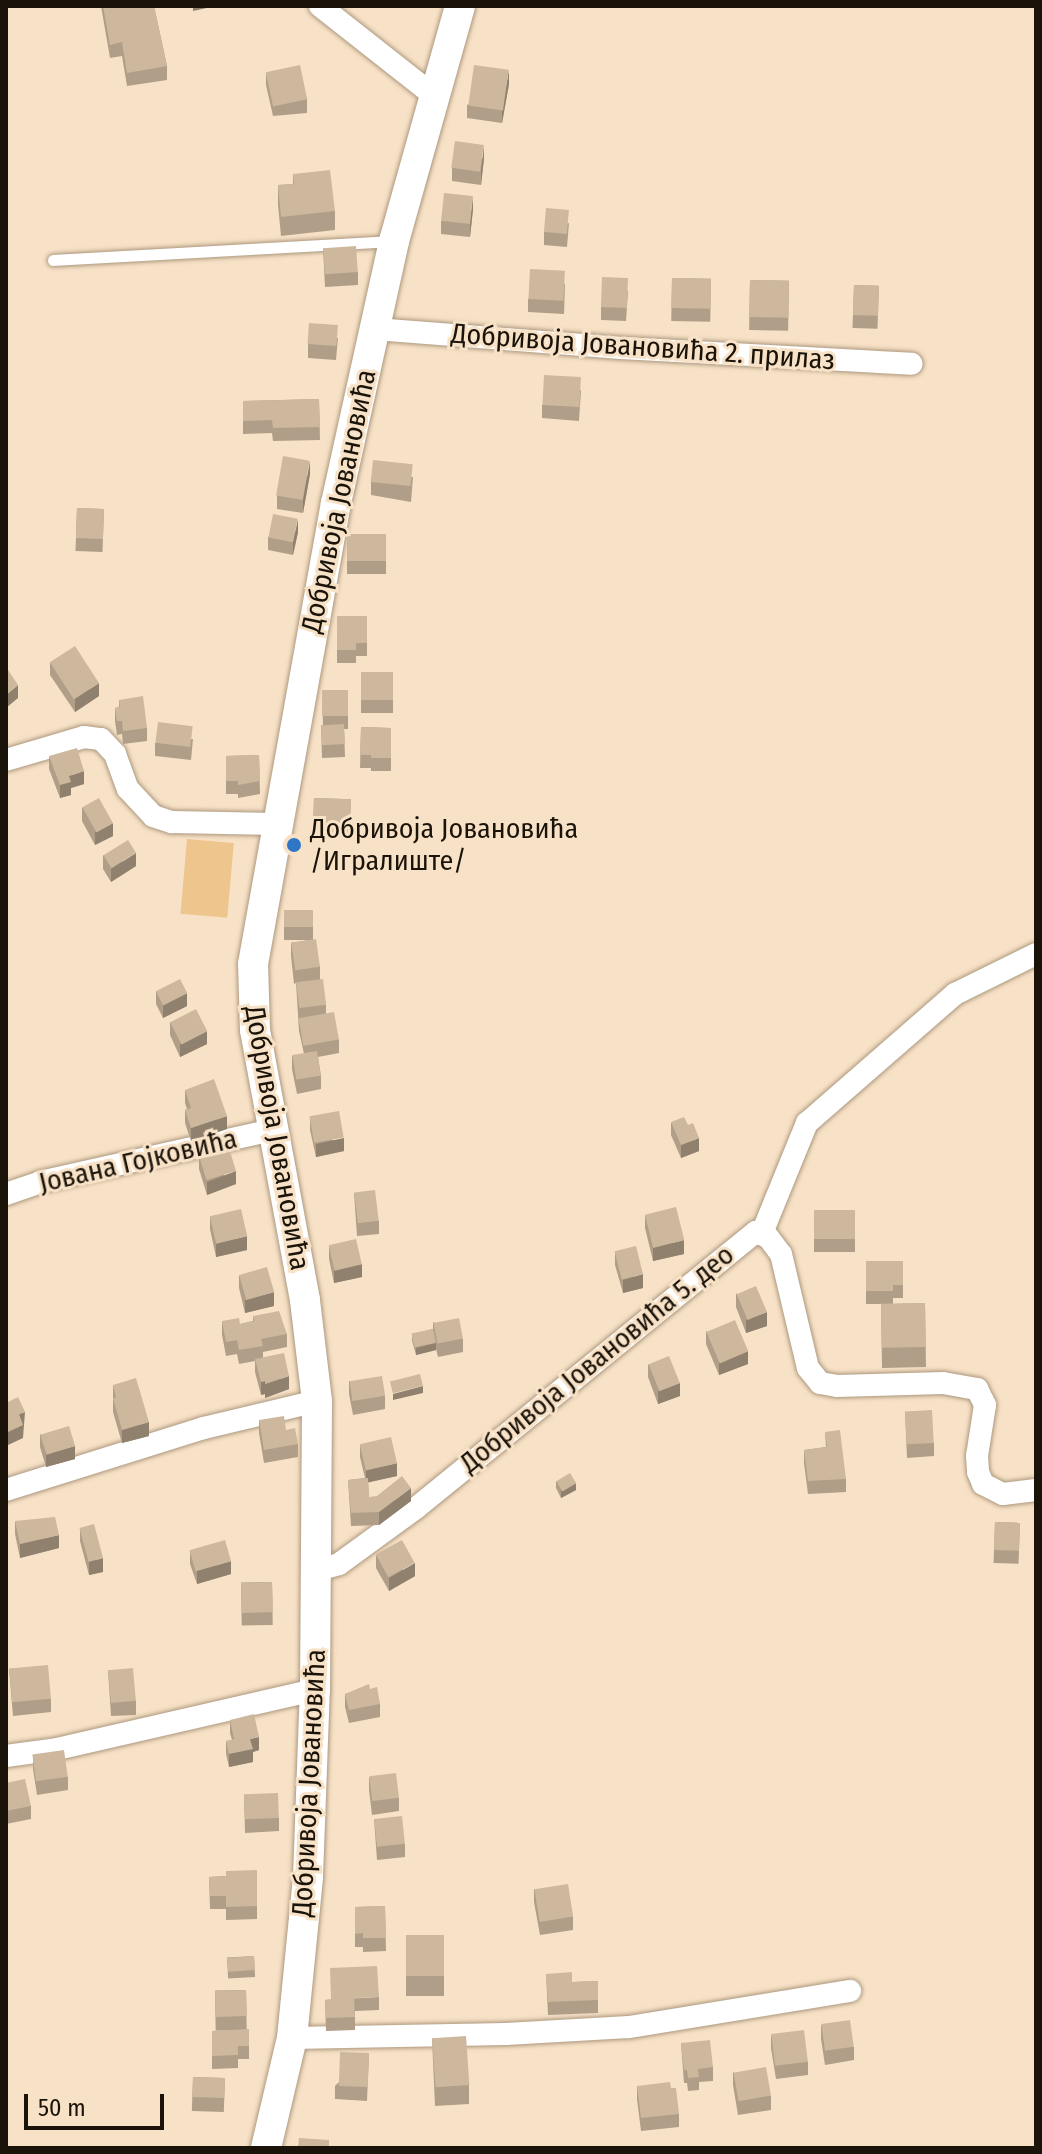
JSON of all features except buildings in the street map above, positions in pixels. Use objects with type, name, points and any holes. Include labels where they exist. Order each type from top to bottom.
[{"type":"street","points":[[320,6],[432,94]]},
{"type":"street","name":"Добривоја Јовановића","points":[[266,2148],[292,2038],[308,1877],[315,1690],[317,1401],[305,1300],[255,1030],[252,984],[277,824],[336,503],[394,241],[432,94],[460,6]]},
{"type":"street","name":"Добривоја Јовановића 2. прилаз","points":[[375,329],[621,348],[912,364]]},
{"type":"street","points":[[6,760],[84,737],[101,739],[115,754],[128,789],[153,816],[172,822],[277,824]]},
{"type":"street","points":[[762,1233],[807,1123],[955,994],[1036,954]]},
{"type":"street","name":"Јована Гојковића","points":[[6,1194],[40,1182],[272,1130]]},
{"type":"street","name":"Добривоја Јовановића 5. део","points":[[317,1570],[347,1559],[416,1508],[747,1236],[762,1233],[781,1254],[808,1368],[820,1383],[837,1386],[943,1383],[977,1389],[985,1405],[977,1456],[983,1484],[993,1492],[1003,1494],[1036,1490]]},
{"type":"street","points":[[6,1490],[204,1428],[317,1401]]},
{"type":"street","points":[[6,1756],[57,1749],[315,1690]]},
{"type":"street","points":[[292,2038],[506,2034],[629,2027],[850,1991]]},
{"type":"lane","points":[[53,260],[394,241]]},
{"type":"shaded area","points":[[187,839],[234,843],[227,918],[180,914]]},
{"type":"place","name":"Добривоја Јовановића /Игралиште/","points":[[294,845]]}]
